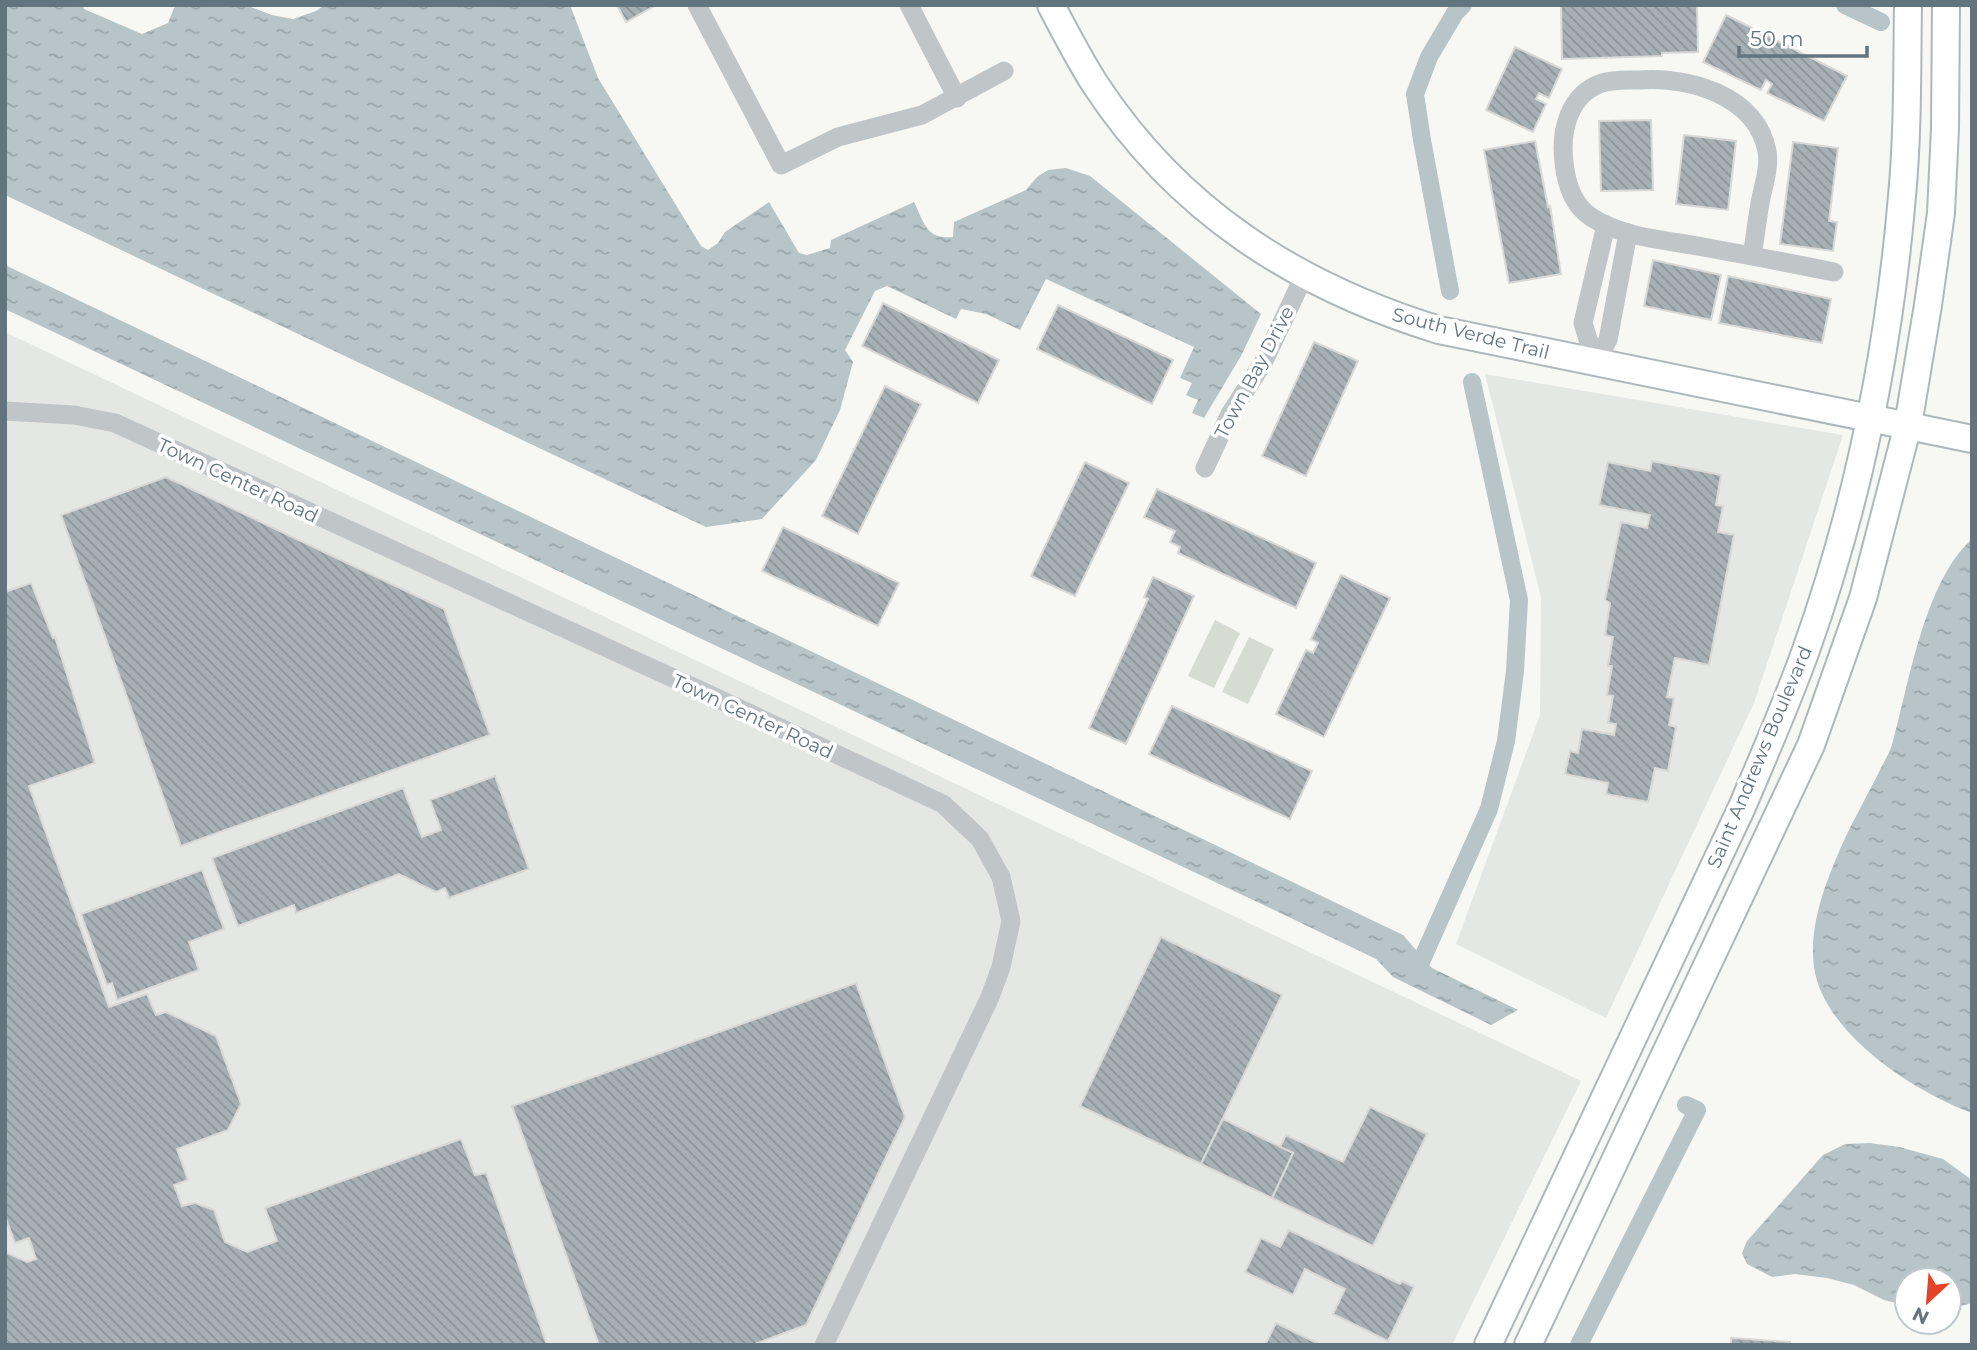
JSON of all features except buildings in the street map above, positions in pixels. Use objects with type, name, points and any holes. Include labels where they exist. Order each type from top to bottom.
[{"type":"street","points":[[909,5],[957,98]]},
{"type":"street","name":"South Verde Trail","points":[[1051,5],[1096,85],[1124,124],[1156,161],[1218,219],[1257,248],[1347,298],[1438,330],[1972,439]]},
{"type":"street","name":"Saint Andrews Boulevard","points":[[1488,1345],[1753,782],[1806,650],[1832,569],[1871,417],[1891,300],[1902,195],[1907,110],[1908,5]]},
{"type":"street","name":"Saint Andrews Boulevard","points":[[1528,1345],[1811,745],[1863,598],[1908,425],[1941,212],[1946,5]]},
{"type":"street","points":[[700,6],[781,165],[838,137],[922,116],[1004,71]]},
{"type":"street","points":[[1752,256],[1768,165],[1764,140],[1752,118],[1738,106],[1703,87],[1656,78],[1603,83],[1591,88],[1572,107],[1563,145],[1568,186],[1590,216],[1628,233],[1834,272]]},
{"type":"street","points":[[1595,362],[1583,323],[1606,225]]},
{"type":"street","points":[[1595,362],[1608,340],[1628,233]]},
{"type":"street","name":"Town Bay Drive","points":[[1205,468],[1230,414],[1263,362],[1304,276]]},
{"type":"street","name":"Town Center Road","points":[[5,411],[74,415],[115,423],[943,804],[981,839],[1001,877],[1011,921],[1001,967],[986,1006],[824,1345]]},
{"type":"street","points":[[1753,782],[1788,796]]},
{"type":"street","points":[[1594,1120],[1627,1137]]},
{"type":"shaded area","points":[[5,332],[1581,1081],[1452,1345],[5,1345]]},
{"type":"shaded area","points":[[1485,374],[1843,435],[1754,703],[1606,1018],[1456,944],[1540,715],[1541,597]]},
{"type":"shaded area","points":[[1215,620],[1240,633],[1214,688],[1188,676]]},
{"type":"shaded area","points":[[1249,637],[1274,649],[1248,704],[1222,692]]},
{"type":"water","points":[[5,5],[83,5],[84,9],[142,34],[168,23],[178,5],[245,5],[293,19],[325,5],[570,5],[598,78],[701,246],[708,250],[718,243],[725,232],[769,202],[799,253],[807,255],[830,248],[831,240],[914,202],[931,233],[953,237],[954,222],[1026,190],[1037,177],[1048,170],[1066,168],[1090,176],[1261,314],[1241,356],[1204,418],[1192,413],[1198,400],[1186,395],[1192,383],[1180,378],[1194,347],[1046,279],[1020,330],[986,314],[961,309],[956,319],[887,286],[875,291],[845,350],[853,362],[840,410],[816,460],[762,519],[706,527],[5,195]]},
{"type":"water","points":[[5,265],[1403,935],[1432,968],[1518,1010],[1491,1025],[1393,977],[1376,959],[5,309]]},
{"type":"water","points":[[1972,539],[1972,1113],[1924,1091],[1875,1057],[1853,1037],[1834,1015],[1821,991],[1813,953],[1815,924],[1827,881],[1892,745],[1912,664],[1930,607],[1955,558]]},
{"type":"water","points":[[1870,1143],[1899,1147],[1943,1159],[1972,1180],[1972,1303],[1963,1305],[1963,1266],[1893,1266],[1893,1302],[1854,1285],[1795,1274],[1772,1277],[1747,1264],[1742,1253],[1747,1241],[1823,1155],[1845,1144]]},
{"type":"waterway","points":[[1450,291],[1415,94],[1429,57],[1455,13],[1463,5]]},
{"type":"waterway","points":[[1845,5],[1881,22]]},
{"type":"waterway","points":[[1416,973],[1489,809],[1506,741],[1515,671],[1519,600],[1472,382]]},
{"type":"waterway","points":[[1579,1345],[1697,1110],[1686,1105]]}]
